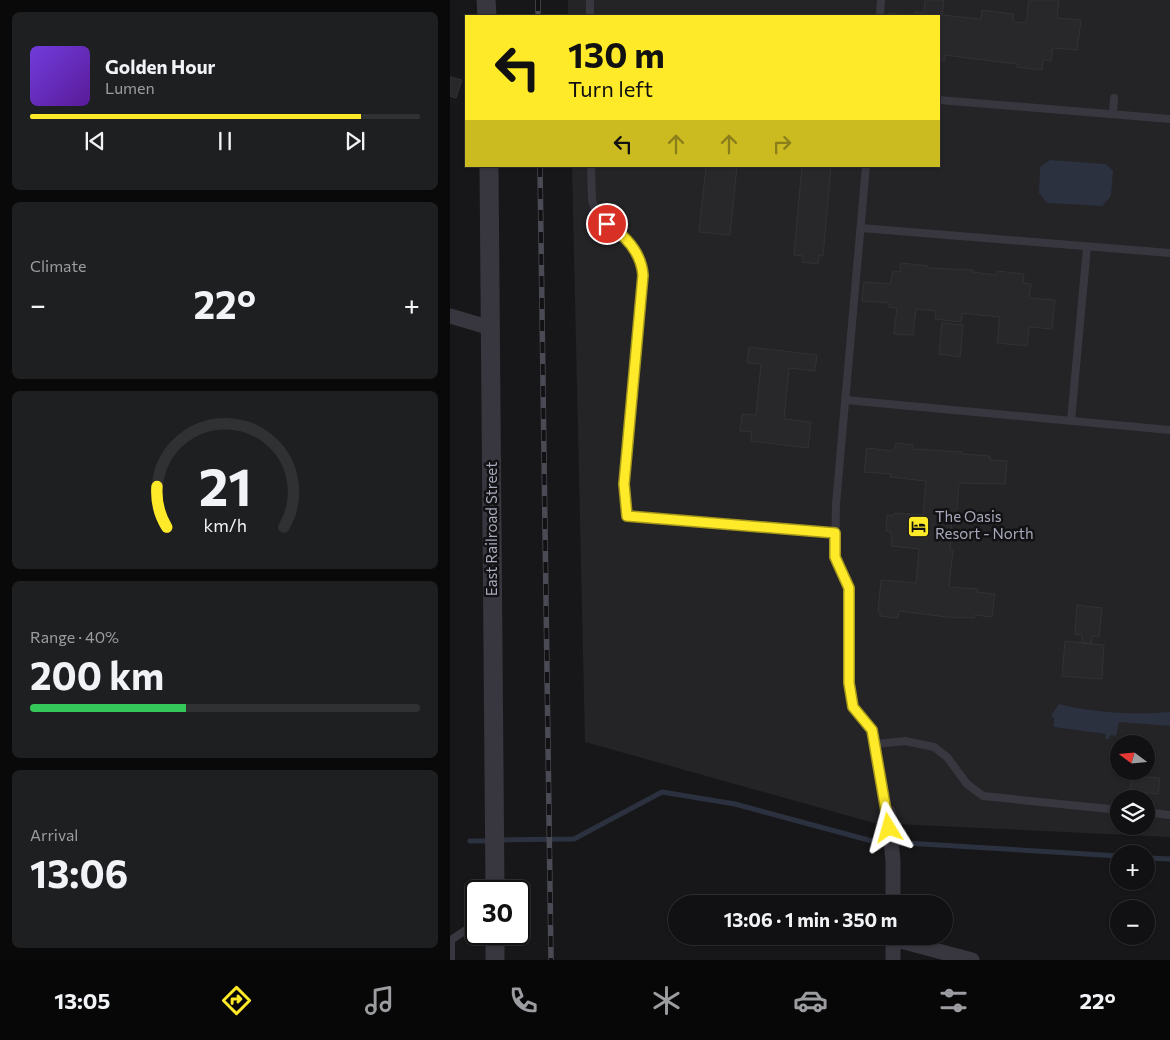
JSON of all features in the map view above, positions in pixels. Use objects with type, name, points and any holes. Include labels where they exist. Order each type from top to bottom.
[{"type":"street","points":[[486,0],[487,15]]},
{"type":"street","name":"East Railroad Street","points":[[489,167],[495,880]]},
{"type":"street","points":[[450,316],[491,328]]},
{"type":"street","points":[[888,812],[893,861],[893,895]]},
{"type":"street","points":[[495,945],[495,960]]},
{"type":"street","points":[[893,945],[894,960]]},
{"type":"street","points":[[920,945],[972,960]]},
{"type":"lane","points":[[590,0],[590,15]]},
{"type":"lane","points":[[880,15],[882,0]]},
{"type":"lane","points":[[1112,114],[1114,98]]},
{"type":"lane","points":[[940,100],[1170,119]]},
{"type":"lane","points":[[591,167],[592,200],[596,213],[628,241],[637,252],[642,265],[640,308],[624,484],[627,516],[835,533]]},
{"type":"lane","points":[[866,167],[845,400],[835,533],[835,557],[849,588],[849,683],[853,707],[872,730],[888,812]]},
{"type":"lane","points":[[861,228],[1170,253]]},
{"type":"lane","points":[[1071,421],[1087,247]]},
{"type":"lane","points":[[845,400],[1170,430]]},
{"type":"lane","points":[[875,744],[905,741],[934,747],[947,757],[967,784],[983,796],[1110,809]]},
{"type":"lane","points":[[1155,813],[1170,815]]},
{"type":"lane","points":[[451,960],[451,940],[465,931]]},
{"type":"shaded area","points":[[568,0],[1170,0],[1170,837],[1128,835],[1155,835],[1155,790],[1110,790],[1110,834],[874,823],[585,742],[572,167],[940,167],[940,15],[568,15]]},
{"type":"water","points":[[1050,160],[1106,164],[1113,171],[1111,196],[1102,206],[1047,203],[1039,193],[1040,167]]},
{"type":"water","points":[[1059,704],[1114,712],[1170,712],[1170,726],[1119,722],[1116,735],[1110,735],[1109,739],[1105,739],[1106,734],[1054,727],[1054,718],[1051,716]]},
{"type":"building","points":[[925,0],[944,0],[942,15],[981,19],[982,10],[1014,14],[1013,22],[1026,23],[1029,0],[1059,0],[1057,18],[1081,20],[1077,50],[1053,48],[1051,61],[1043,60],[1042,70],[1017,67],[1017,64],[945,55],[945,61],[940,60],[940,15],[914,15],[915,12],[924,13]]},
{"type":"building","points":[[889,13],[906,15],[888,15]]},
{"type":"building","points":[[450,77],[462,80],[456,98],[450,96]]},
{"type":"building","points":[[706,167],[737,167],[730,235],[699,232]]},
{"type":"building","points":[[802,167],[831,167],[823,256],[819,255],[818,264],[802,262],[803,256],[794,255]]},
{"type":"building","points":[[901,263],[928,266],[928,268],[973,270],[972,272],[997,275],[997,271],[1024,274],[1023,283],[1031,284],[1029,298],[1055,300],[1052,329],[1029,327],[1027,346],[997,343],[1000,317],[962,313],[961,322],[935,319],[936,311],[916,309],[913,335],[894,334],[897,308],[889,307],[889,303],[862,301],[864,282],[890,284],[893,271],[900,272]]},
{"type":"building","points":[[942,323],[963,325],[960,357],[939,354]]},
{"type":"building","points":[[749,347],[817,355],[815,371],[789,368],[784,419],[811,422],[808,448],[751,441],[752,432],[740,431],[742,414],[756,415],[761,364],[747,363]]},
{"type":"building","name":"The Oasis Resort - North","points":[[896,443],[913,445],[913,449],[962,452],[962,454],[990,456],[990,460],[1007,461],[1005,484],[959,483],[956,521],[952,520],[950,549],[953,550],[949,587],[978,589],[977,592],[995,594],[992,617],[975,615],[974,618],[947,617],[899,611],[898,618],[880,616],[880,611],[878,611],[881,580],[916,583],[919,549],[892,546],[891,532],[886,531],[887,515],[892,516],[895,513],[923,515],[926,481],[890,477],[891,474],[864,472],[867,448],[893,451]]},
{"type":"building","points":[[1077,605],[1102,608],[1099,637],[1092,636],[1091,644],[1082,643],[1082,635],[1075,634]]},
{"type":"building","points":[[1065,641],[1104,645],[1102,679],[1062,676]]},
{"type":"building","points":[[1155,778],[1160,778],[1158,794],[1155,794],[1155,790],[1130,790],[1131,780],[1155,780]]},
{"type":"waterway","points":[[498,840],[574,839],[662,792],[735,804],[872,841],[1110,855]]},
{"type":"waterway","points":[[470,841],[490,841]]},
{"type":"waterway","points":[[1155,858],[1170,859]]},
{"type":"railway","points":[[538,0],[538,15]]},
{"type":"railway","points":[[540,167],[551,960]]},
{"type":"place","name":"The Oasis Resort - North","points":[[919,526]]},
{"type":"route","points":[[607,224],[618,231],[637,252],[642,265],[643,275],[624,484],[627,516],[835,533],[835,557],[849,588],[849,683],[853,707],[872,730],[888,812],[889,828]]}]
